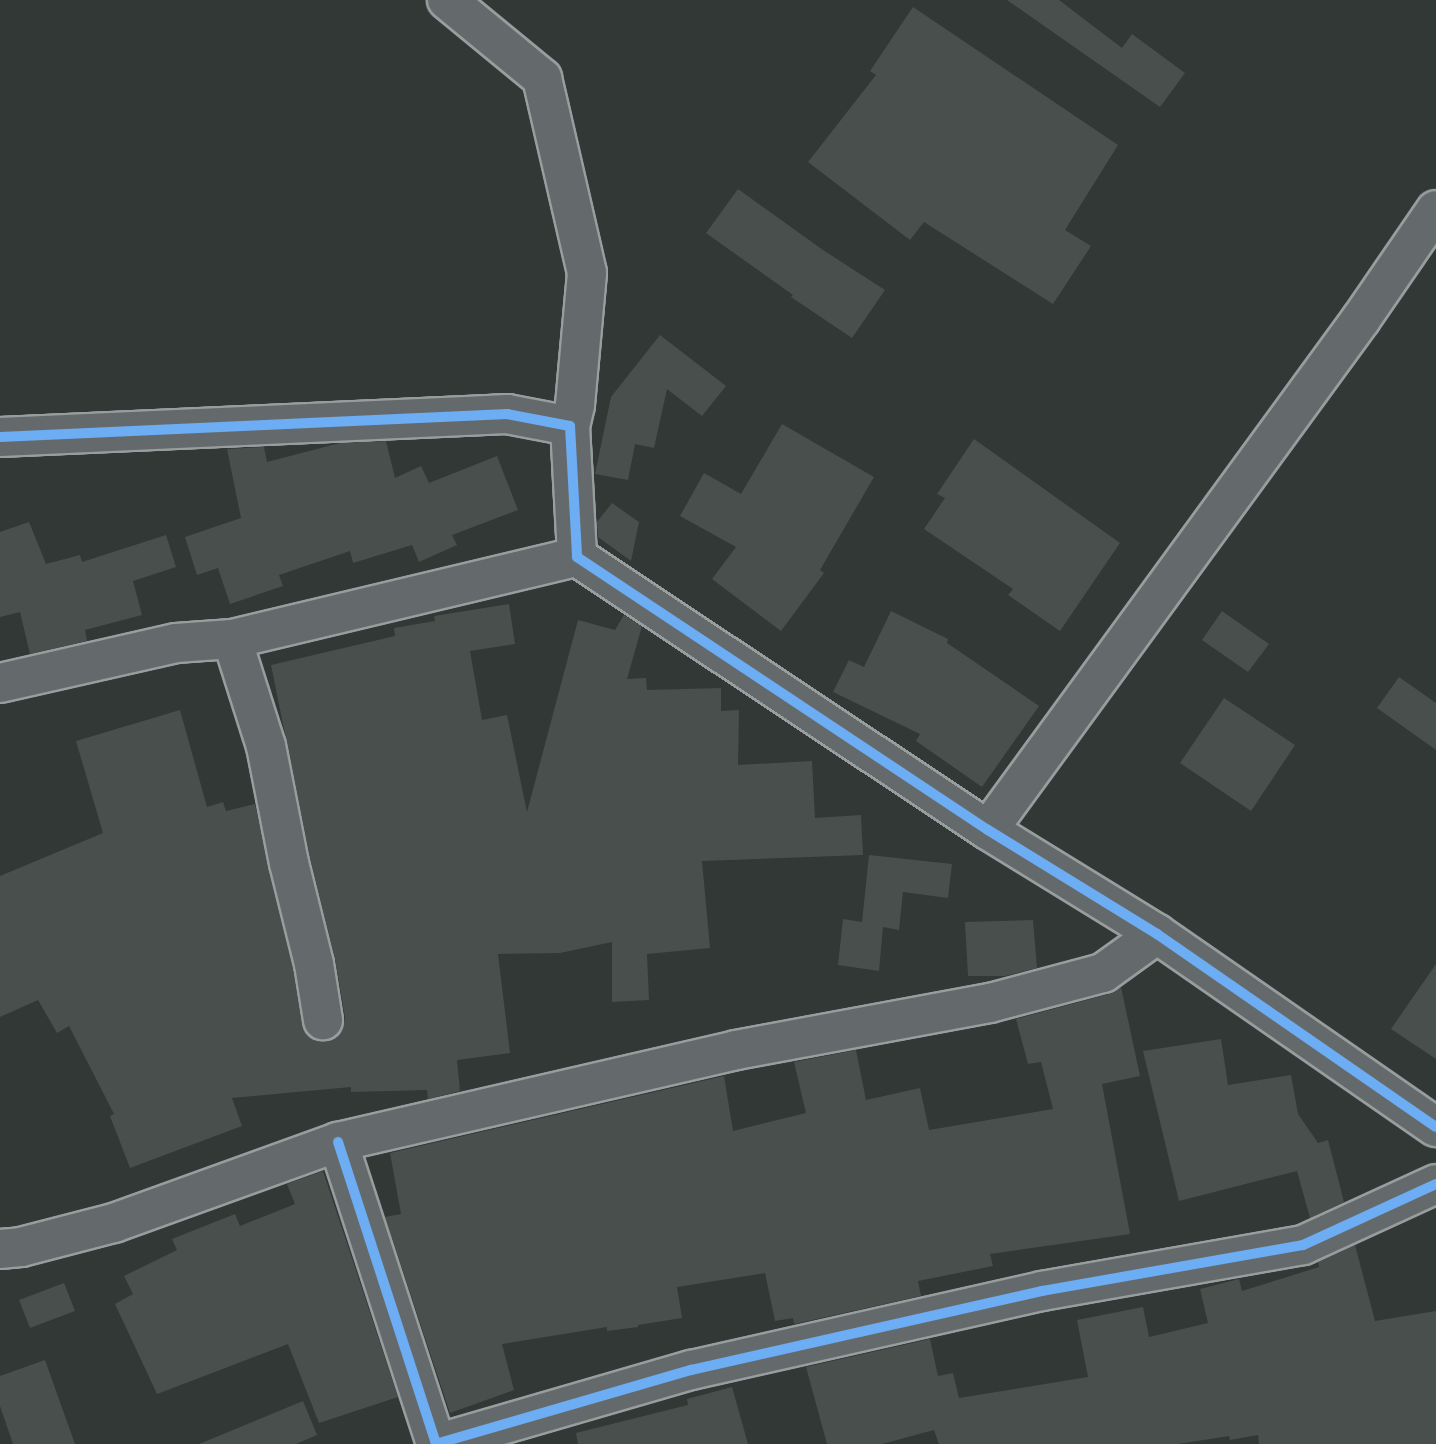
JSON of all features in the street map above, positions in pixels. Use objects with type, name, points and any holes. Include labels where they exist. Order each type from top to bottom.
[{"type":"street","points":[[446,0],[542,78],[587,273],[575,405],[570,426],[577,557]]},
{"type":"street","points":[[988,830],[1361,319],[1436,210]]},
{"type":"street","points":[[0,437],[507,415],[570,426]]},
{"type":"street","points":[[0,683],[176,643],[232,639],[577,557],[988,830],[1157,934],[1436,1127]]},
{"type":"street","points":[[232,639],[266,746],[289,863],[314,964],[323,1020]]},
{"type":"street","points":[[0,1249],[21,1247],[114,1223],[338,1142],[736,1050],[990,1003],[1103,973],[1157,934]]},
{"type":"street","points":[[338,1142],[436,1444],[691,1370],[1042,1291],[1303,1245],[1436,1184]]},
{"type":"building","points":[[1007,0],[1059,0],[1122,48],[1132,34],[1185,73],[1160,107]]},
{"type":"building","points":[[913,7],[1118,145],[1065,230],[1091,246],[1053,304],[924,222],[910,240],[808,162],[876,75],[870,71]]},
{"type":"building","points":[[738,189],[823,250],[885,290],[852,338],[791,297],[793,295],[706,233]]},
{"type":"building","points":[[660,335],[726,386],[702,416],[667,389],[654,448],[635,444],[628,480],[595,474],[611,397]]},
{"type":"building","points":[[782,424],[874,477],[820,570],[824,573],[781,631],[712,579],[736,547],[680,516],[704,473],[741,494]]},
{"type":"building","points":[[974,439],[1120,543],[1060,631],[1008,595],[1013,589],[924,529],[945,498],[937,494]]},
{"type":"building","points":[[386,441],[395,478],[421,466],[429,483],[497,456],[518,510],[452,535],[457,545],[419,562],[412,545],[353,563],[350,551],[279,575],[283,586],[230,604],[218,568],[197,575],[185,537],[241,518],[227,449],[264,447],[267,462],[340,443]]},
{"type":"building","points":[[612,503],[639,522],[631,561],[598,537],[597,522]]},
{"type":"building","points":[[29,522],[46,564],[80,555],[82,562],[166,535],[176,567],[133,581],[142,615],[85,630],[87,641],[30,654],[20,612],[0,617],[0,532]]},
{"type":"building","points":[[509,604],[515,644],[470,651],[482,720],[507,715],[527,812],[578,620],[615,630],[624,615],[642,626],[627,679],[646,678],[647,690],[721,688],[721,711],[739,710],[738,765],[812,761],[815,818],[861,815],[863,855],[702,861],[710,948],[647,954],[649,1000],[612,1002],[612,942],[560,953],[498,954],[510,1053],[457,1060],[460,1091],[428,1099],[427,1090],[351,1092],[351,1087],[232,1098],[242,1126],[130,1168],[110,1116],[114,1114],[69,1026],[57,1033],[38,1000],[0,1017],[0,876],[103,833],[76,741],[180,710],[207,807],[223,802],[226,811],[255,804],[293,968],[302,1024],[306,1033],[315,1040],[327,1041],[336,1037],[343,1028],[345,1017],[335,959],[310,858],[271,665],[395,636],[394,628],[435,621],[434,616]]},
{"type":"building","points":[[891,611],[948,639],[947,643],[1039,706],[982,787],[916,741],[920,734],[833,692],[849,660],[864,667]]},
{"type":"building","points":[[1222,611],[1269,644],[1248,672],[1202,640]]},
{"type":"building","points":[[1399,677],[1436,703],[1436,750],[1377,708]]},
{"type":"building","points":[[1224,698],[1295,745],[1251,811],[1180,763]]},
{"type":"building","points":[[869,855],[952,864],[948,898],[903,892],[899,930],[883,927],[879,971],[838,965],[843,919],[862,922]]},
{"type":"building","points":[[1033,920],[1037,968],[1005,976],[968,976],[965,922]]},
{"type":"building","points":[[1436,964],[1436,1059],[1391,1029]]},
{"type":"building","points":[[1121,987],[1140,1076],[1102,1084],[1130,1234],[990,1254],[993,1266],[918,1281],[921,1296],[794,1324],[793,1318],[775,1321],[765,1273],[677,1287],[682,1318],[638,1327],[607,1331],[607,1327],[502,1344],[514,1390],[450,1413],[385,1217],[401,1214],[390,1153],[724,1076],[733,1131],[806,1113],[794,1062],[856,1050],[866,1100],[920,1088],[929,1130],[1053,1109],[1041,1062],[1028,1064],[1016,1019],[1109,994]]},
{"type":"building","points":[[1221,1039],[1228,1085],[1291,1075],[1298,1114],[1318,1143],[1328,1140],[1344,1202],[1310,1218],[1297,1171],[1179,1201],[1143,1051]]},
{"type":"building","points":[[323,1171],[398,1397],[319,1423],[288,1344],[157,1394],[115,1304],[133,1294],[124,1276],[177,1250],[172,1239],[235,1214],[240,1226],[295,1204],[287,1184]]},
{"type":"building","points":[[1355,1245],[1375,1321],[1436,1311],[1436,1444],[1259,1444],[1258,1435],[1230,1440],[1229,1436],[1178,1444],[939,1444],[934,1430],[882,1444],[827,1444],[806,1367],[930,1339],[938,1376],[953,1373],[959,1398],[1088,1377],[1077,1320],[1143,1307],[1149,1337],[1208,1323],[1200,1289],[1239,1279],[1242,1291],[1319,1267],[1318,1262]]},
{"type":"building","points":[[64,1283],[75,1311],[30,1328],[19,1300]]},
{"type":"building","points":[[45,1360],[75,1444],[13,1444],[0,1406],[0,1376]]},
{"type":"building","points":[[732,1387],[748,1444],[578,1444],[576,1433],[688,1405],[687,1399]]},
{"type":"building","points":[[303,1401],[317,1435],[296,1444],[199,1444]]},
{"type":"cycle path","points":[[0,437],[507,414],[570,426],[577,557],[988,830],[1157,934],[1436,1127]]},
{"type":"cycle path","points":[[338,1142],[436,1444],[691,1370],[1042,1291],[1303,1245],[1436,1184]]}]
